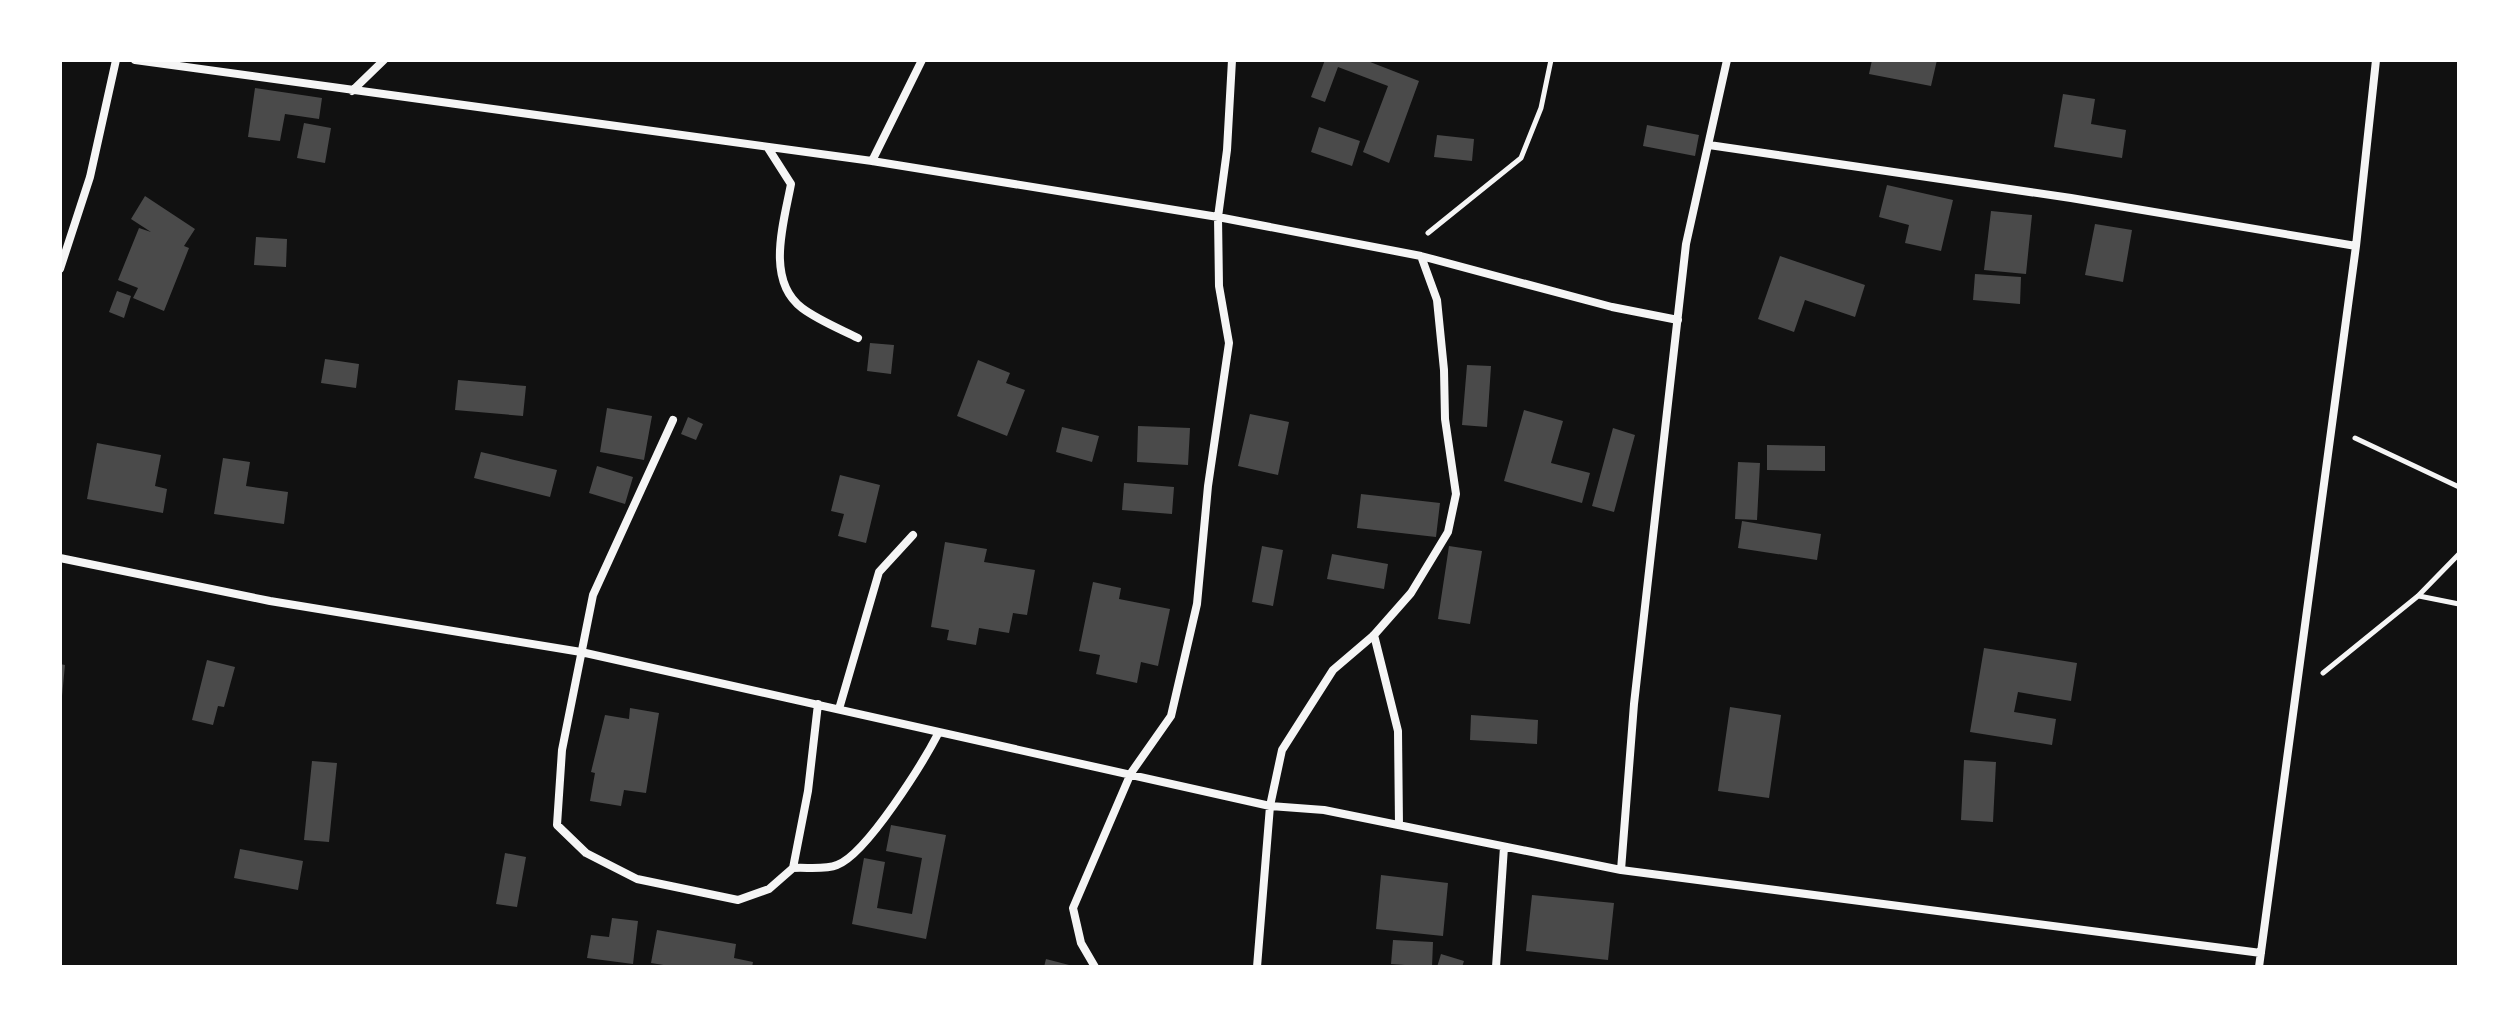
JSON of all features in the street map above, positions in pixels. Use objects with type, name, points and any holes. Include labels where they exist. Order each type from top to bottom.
[{"type":"street","points":[[60,269],[90,177],[116,60]]},
{"type":"street","points":[[135,60],[872,161],[1218,217],[1421,256],[1612,307],[1678,320]]},
{"type":"street","points":[[352,91],[384,60]]},
{"type":"street","points":[[872,161],[922,60]]},
{"type":"street","points":[[1095,967],[1081,943],[1073,908],[1131,773],[1171,716],[1197,604],[1208,486],[1229,343],[1219,286],[1218,217],[1227,150],[1232,60]]},
{"type":"street","points":[[1621,870],[1634,704],[1686,244],[1727,60]]},
{"type":"street","points":[[2259,967],[2356,246],[2376,60]]},
{"type":"street","points":[[1709,145],[2071,198],[2356,246]]},
{"type":"street","points":[[768,148],[791,184],[781,239],[782,285],[801,307],[858,338]]},
{"type":"street","points":[[1257,967],[1270,806],[1282,750],[1314,695],[1333,670],[1374,635],[1411,593],[1448,532],[1456,494],[1445,419],[1437,300],[1421,256]]},
{"type":"street","points":[[673,420],[593,595],[562,750],[557,825],[586,853],[637,879],[738,900],[769,889],[793,868],[837,865],[851,855],[916,774],[939,732]]},
{"type":"street","points":[[839,709],[879,572],[913,535]]},
{"type":"street","points":[[60,558],[270,601],[581,652],[1270,806],[1324,810],[1621,870],[2261,953]]},
{"type":"street","points":[[1374,635],[1398,731],[1399,825]]},
{"type":"street","points":[[793,868],[808,791],[818,704]]},
{"type":"street","points":[[1496,967],[1504,847]]},
{"type":"path","points":[[1401,252],[1490,187],[1521,158],[1541,108],[1551,60]]},
{"type":"path","points":[[2332,427],[2459,487]]},
{"type":"path","points":[[2297,693],[2418,596],[2459,554]]},
{"type":"path","points":[[2418,596],[2459,604]]},
{"type":"building","points":[[1325,60],[1365,60],[1419,81],[1389,163],[1363,152],[1388,86],[1338,67],[1325,102],[1311,97]]},
{"type":"building","points":[[1872,60],[1937,60],[1931,86],[1869,74]]},
{"type":"building","points":[[255,88],[322,98],[319,119],[285,114],[280,141],[248,137]]},
{"type":"building","points":[[2063,94],[2095,99],[2091,124],[2126,130],[2122,158],[2054,147]]},
{"type":"building","points":[[304,123],[331,128],[325,163],[297,158]]},
{"type":"building","points":[[1647,125],[1699,135],[1695,156],[1643,146]]},
{"type":"building","points":[[1319,127],[1360,141],[1352,166],[1311,152]]},
{"type":"building","points":[[1437,135],[1474,139],[1472,161],[1434,157]]},
{"type":"building","points":[[1887,185],[1953,200],[1941,251],[1905,243],[1909,225],[1879,217]]},
{"type":"building","points":[[145,196],[195,229],[184,246],[189,248],[164,311],[133,298],[138,288],[118,280],[139,228],[151,232],[131,219]]},
{"type":"building","points":[[1991,211],[2032,215],[2026,274],[1984,270]]},
{"type":"building","points":[[2095,224],[2132,230],[2123,282],[2085,275]]},
{"type":"building","points":[[256,237],[287,239],[286,267],[254,265]]},
{"type":"building","points":[[1780,256],[1865,285],[1855,317],[1805,300],[1794,332],[1758,319]]},
{"type":"building","points":[[1975,274],[2021,277],[2020,304],[1973,300]]},
{"type":"building","points":[[117,291],[131,296],[124,318],[109,312]]},
{"type":"building","points":[[870,343],[894,345],[891,374],[867,371]]},
{"type":"building","points":[[325,359],[359,364],[356,388],[321,383]]},
{"type":"building","points":[[978,360],[1010,373],[1006,383],[1025,390],[1007,436],[957,416]]},
{"type":"building","points":[[1467,365],[1491,366],[1487,427],[1462,425]]},
{"type":"building","points":[[458,380],[526,386],[523,416],[455,410]]},
{"type":"building","points":[[607,408],[652,416],[644,460],[600,452]]},
{"type":"building","points":[[1524,410],[1563,421],[1551,463],[1590,473],[1582,503],[1504,481]]},
{"type":"building","points":[[1250,414],[1289,422],[1278,475],[1238,466]]},
{"type":"building","points":[[688,417],[703,424],[696,440],[681,434]]},
{"type":"building","points":[[1138,426],[1190,428],[1188,465],[1137,462]]},
{"type":"building","points":[[1062,427],[1099,436],[1092,462],[1056,452]]},
{"type":"building","points":[[1613,428],[1635,435],[1614,512],[1592,506]]},
{"type":"building","points":[[97,443],[161,455],[155,486],[167,489],[163,513],[87,499]]},
{"type":"building","points":[[1767,445],[1825,446],[1825,471],[1767,470]]},
{"type":"building","points":[[481,452],[557,470],[550,497],[474,478]]},
{"type":"building","points":[[223,458],[250,462],[246,486],[288,492],[284,524],[214,514]]},
{"type":"building","points":[[1738,462],[1760,463],[1757,520],[1735,519]]},
{"type":"building","points":[[597,466],[633,477],[625,504],[589,493]]},
{"type":"building","points":[[840,475],[880,485],[866,543],[838,536],[844,514],[831,511]]},
{"type":"building","points":[[1124,483],[1174,487],[1172,514],[1122,510]]},
{"type":"building","points":[[1361,494],[1440,503],[1436,537],[1357,528]]},
{"type":"building","points":[[1742,521],[1821,534],[1817,560],[1738,548]]},
{"type":"building","points":[[945,542],[987,549],[984,562],[1035,570],[1027,615],[1013,613],[1009,633],[979,628],[976,645],[947,640],[949,630],[931,627]]},
{"type":"building","points":[[1262,546],[1283,550],[1273,606],[1252,602]]},
{"type":"building","points":[[1449,546],[1482,551],[1470,624],[1438,619]]},
{"type":"building","points":[[1332,554],[1388,564],[1384,589],[1327,579]]},
{"type":"building","points":[[1093,582],[1121,588],[1119,599],[1170,609],[1158,666],[1141,662],[1137,683],[1096,674],[1100,655],[1079,651]]},
{"type":"building","points":[[1984,648],[2077,663],[2071,701],[2018,692],[2014,712],[2056,719],[2052,745],[1970,732]]},
{"type":"building","points":[[207,660],[235,667],[224,707],[218,706],[213,725],[192,720]]},
{"type":"building","points":[[60,664],[65,665],[62,696],[60,696]]},
{"type":"building","points":[[1730,707],[1781,715],[1769,798],[1718,791]]},
{"type":"building","points":[[630,708],[659,713],[646,793],[624,790],[621,806],[590,801],[595,773],[591,772],[605,715],[629,719]]},
{"type":"building","points":[[1471,715],[1538,720],[1537,744],[1470,740]]},
{"type":"building","points":[[1964,760],[1996,762],[1993,822],[1961,820]]},
{"type":"building","points":[[312,761],[337,763],[329,842],[304,840]]},
{"type":"building","points":[[891,825],[946,835],[926,939],[852,924],[864,858],[885,862],[877,908],[912,914],[922,858],[886,851]]},
{"type":"building","points":[[240,849],[303,861],[298,890],[234,878]]},
{"type":"building","points":[[505,853],[526,857],[517,907],[496,904]]},
{"type":"building","points":[[1381,875],[1448,883],[1443,936],[1376,929]]},
{"type":"building","points":[[1532,895],[1614,903],[1608,960],[1526,951]]},
{"type":"building","points":[[612,918],[638,921],[633,964],[587,958],[591,935],[609,937]]},
{"type":"building","points":[[657,930],[736,944],[734,958],[753,962],[752,967],[676,967],[651,963]]},
{"type":"building","points":[[1393,940],[1433,942],[1432,967],[1391,964]]},
{"type":"building","points":[[1441,954],[1464,961],[1462,967],[1437,967]]},
{"type":"building","points":[[1046,959],[1073,966],[1044,967]]}]
